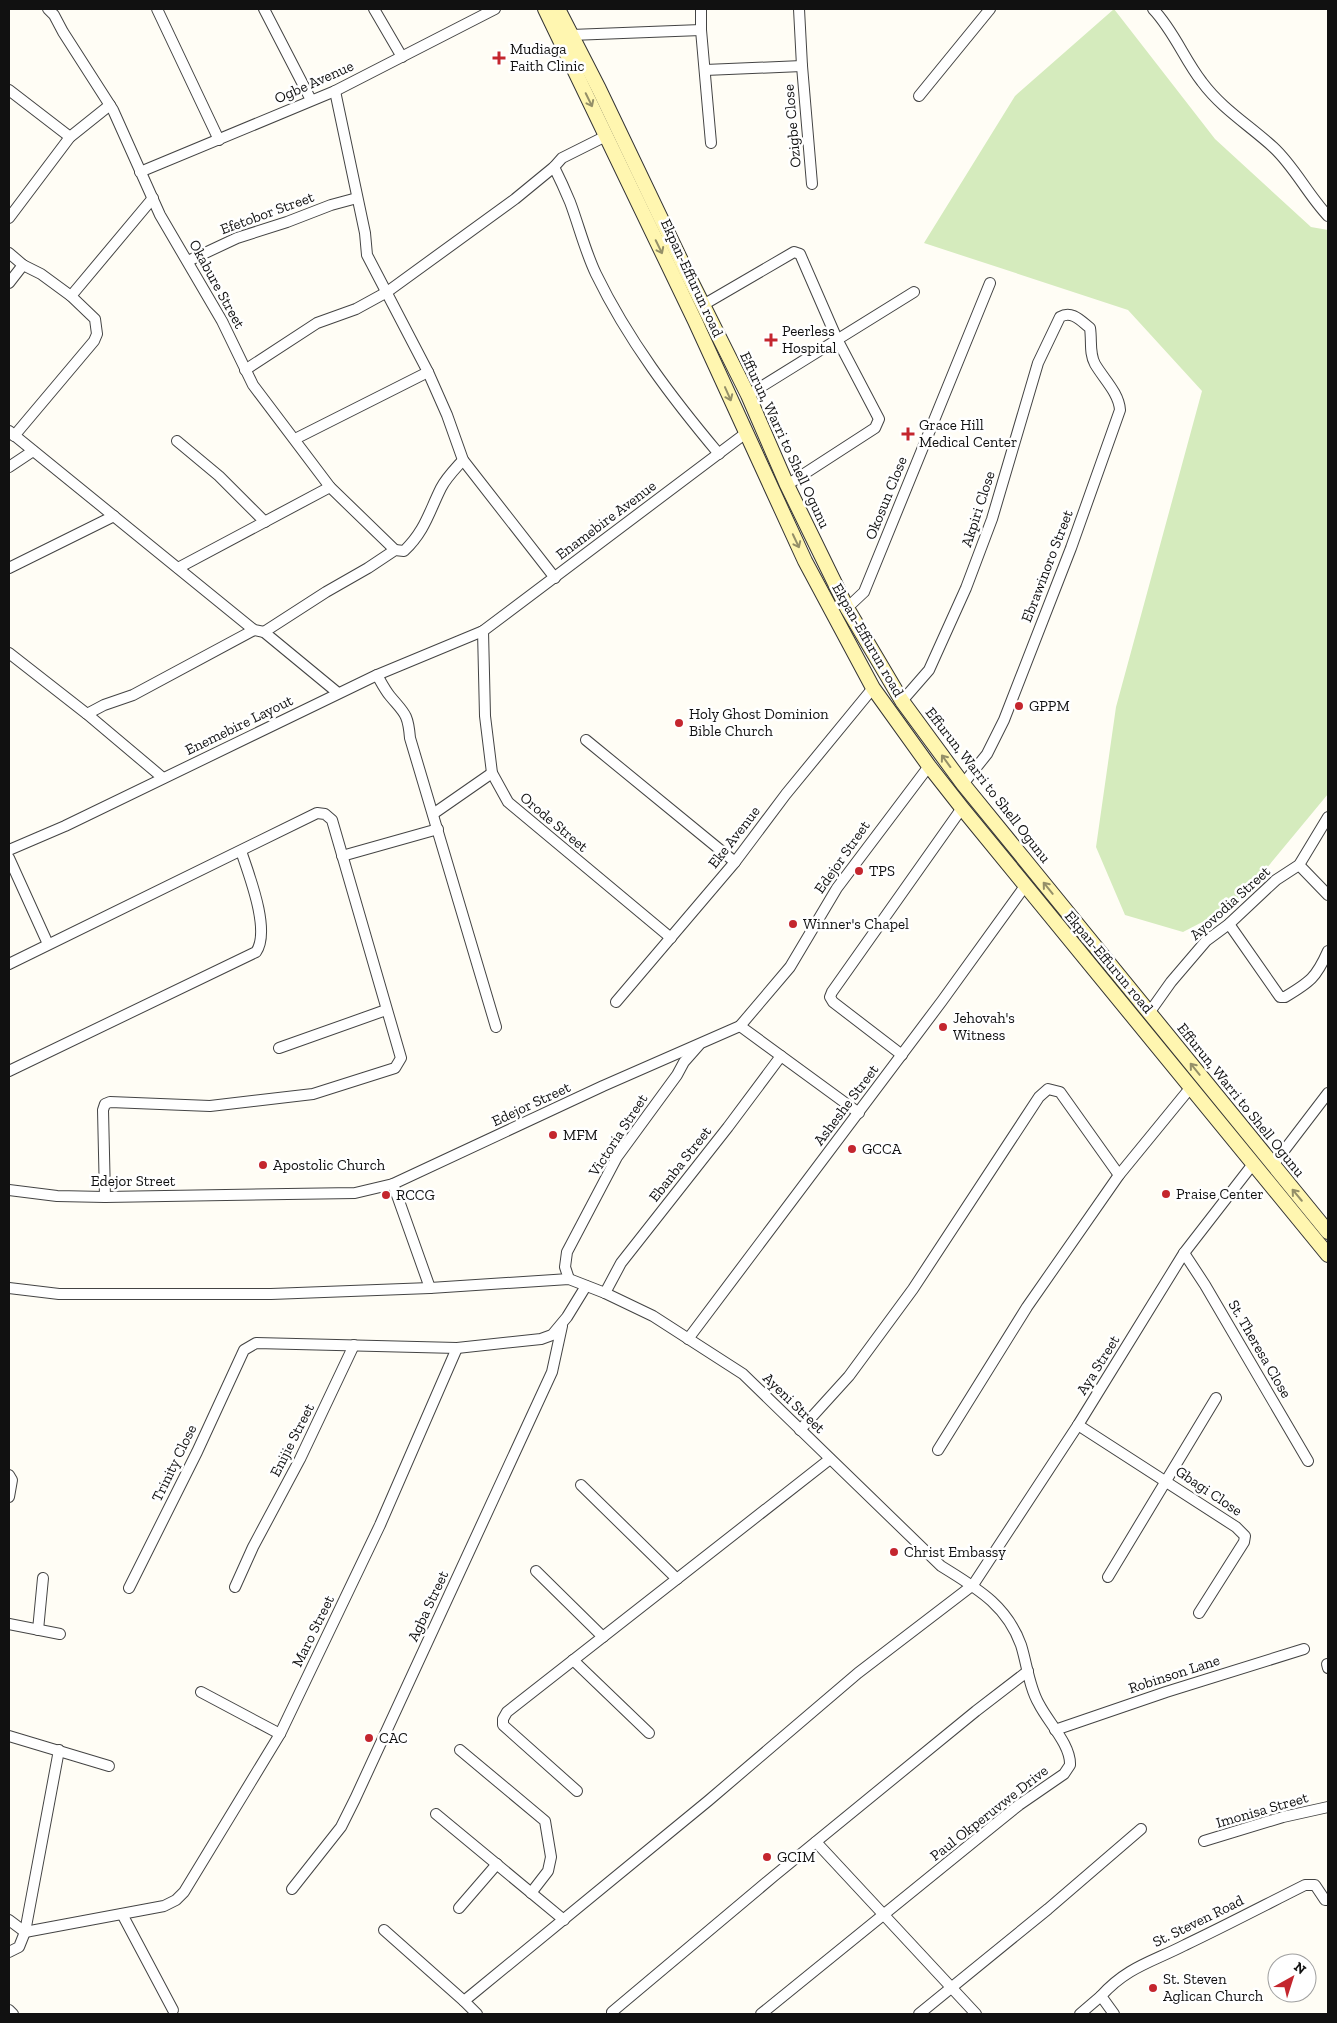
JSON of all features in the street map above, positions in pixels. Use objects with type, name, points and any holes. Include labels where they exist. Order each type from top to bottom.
[{"type":"main road","name":"Ekpan-Effurun road","points":[[545,9],[805,562],[873,688],[929,766],[1025,886],[1253,1164],[1326,1248]]},
{"type":"main road","name":"Effurun, Warri to Shell Ogunu","points":[[558,9],[599,89],[702,305],[748,395],[787,485],[847,608],[902,701],[963,784],[1328,1232]]},
{"type":"street","name":"Okabure Street","points":[[48,9],[54,15],[110,105],[130,145],[160,215],[222,321],[253,385],[330,487],[395,550]]},
{"type":"street","points":[[157,9],[219,140]]},
{"type":"street","points":[[264,9],[311,100]]},
{"type":"street","points":[[374,9],[402,57]]},
{"type":"street","name":"Ogbe Avenue","points":[[140,172],[335,90],[494,9]]},
{"type":"street","points":[[701,9],[701,30],[711,143]]},
{"type":"street","name":"Ozigbe Close","points":[[799,9],[812,184]]},
{"type":"street","points":[[919,96],[990,9]]},
{"type":"street","points":[[1153,9],[1174,35],[1184,57],[1218,102],[1274,148],[1328,216]]},
{"type":"street","points":[[571,35],[701,30]]},
{"type":"street","name":"Ozigbe Close","points":[[705,70],[802,66]]},
{"type":"street","points":[[9,90],[70,137]]},
{"type":"street","points":[[335,90],[366,233],[367,255],[428,372],[447,415],[463,460],[555,578]]},
{"type":"street","points":[[9,218],[70,137],[110,105]]},
{"type":"street","points":[[245,370],[317,323],[356,309],[387,292],[515,199],[554,167],[562,158],[606,136]]},
{"type":"street","points":[[554,167],[570,202],[596,273],[619,317],[658,379],[719,454]]},
{"type":"street","points":[[71,296],[153,198]]},
{"type":"street","name":"Efetobor Street","points":[[188,261],[237,238],[331,205],[358,198]]},
{"type":"street","points":[[702,305],[794,252],[800,254],[804,259],[837,339],[879,419],[876,428],[787,485]]},
{"type":"street","points":[[9,253],[23,265],[41,274],[71,296],[95,319],[97,334],[94,341],[12,434],[178,568],[338,693]]},
{"type":"street","points":[[9,283],[23,265]]},
{"type":"street","name":"Okosun Close","points":[[847,608],[864,592],[990,283]]},
{"type":"street","points":[[748,395],[914,292]]},
{"type":"street","name":"Akpiri Close","points":[[902,701],[930,670],[966,588],[992,519],[1038,363],[1060,317],[1065,314],[1072,314],[1090,328],[1091,353]]},
{"type":"street","name":"Ebrawinoro Street","points":[[963,784],[987,754],[1004,720],[1071,548],[1120,410],[1120,405],[1111,387],[1095,364],[1091,353]]},
{"type":"street","points":[[294,439],[428,372]]},
{"type":"street","name":"Enamebire Avenue","points":[[483,631],[746,433]]},
{"type":"street","points":[[177,441],[219,476],[264,522]]},
{"type":"street","points":[[9,467],[33,451]]},
{"type":"street","points":[[86,714],[104,705],[133,695],[259,631],[368,568],[395,550],[404,551],[425,525],[442,487],[463,460]]},
{"type":"street","points":[[178,568],[330,487]]},
{"type":"street","points":[[9,568],[114,516]]},
{"type":"street","name":"Enemebire Layout","points":[[9,850],[66,826],[338,693],[483,631]]},
{"type":"street","name":"Orode Street","points":[[483,631],[485,716],[492,773],[508,802],[671,938]]},
{"type":"street","points":[[9,654],[86,714],[163,778]]},
{"type":"street","points":[[377,676],[390,696],[403,709],[409,723],[410,738],[496,1027]]},
{"type":"street","name":"Eke Avenue","points":[[616,1002],[735,862],[786,794],[873,688]]},
{"type":"street","points":[[586,740],[735,862]]},
{"type":"street","name":"Edejor Street","points":[[9,1190],[57,1196],[105,1197],[355,1193],[394,1184],[740,1026],[790,967],[837,888],[929,766]]},
{"type":"street","points":[[433,814],[492,773]]},
{"type":"street","points":[[902,1054],[833,1002],[830,997],[962,808]]},
{"type":"street","points":[[9,964],[317,813],[325,814],[332,820],[401,1058],[395,1068],[312,1094],[210,1106],[110,1102],[105,1104],[103,1110],[105,1197]]},
{"type":"street","name":"Ayovodia Street","points":[[1149,1012],[1171,982],[1206,941],[1230,924],[1276,880],[1299,865],[1328,817]]},
{"type":"street","points":[[342,856],[438,830]]},
{"type":"street","points":[[9,1071],[256,952],[260,946],[262,936],[252,884],[240,851]]},
{"type":"street","points":[[9,858],[48,944]]},
{"type":"street","points":[[1299,865],[1328,895]]},
{"type":"street","name":"Asheshe Street","points":[[688,1339],[859,1113],[1025,886]]},
{"type":"street","points":[[1230,924],[1280,998],[1285,997],[1311,981],[1321,967],[1328,951]]},
{"type":"street","points":[[279,1048],[386,1010]]},
{"type":"street","points":[[740,1026],[859,1113]]},
{"type":"street","name":"Victoria Street","points":[[569,1279],[565,1267],[567,1252],[618,1158],[677,1075],[684,1062],[702,1042]]},
{"type":"street","name":"Ebanba Street","points":[[605,1293],[621,1263],[781,1056]]},
{"type":"street","points":[[938,1450],[1027,1307],[1119,1175],[1191,1087]]},
{"type":"street","points":[[800,1430],[849,1376],[913,1289],[1039,1096],[1048,1090],[1060,1092],[1119,1175]]},
{"type":"street","points":[[1272,1165],[1328,1093]]},
{"type":"street","name":"Aya Street","points":[[464,2000],[564,1920],[858,1673],[973,1586],[1078,1425],[1184,1253],[1253,1164]]},
{"type":"street","points":[[394,1184],[430,1288]]},
{"type":"street","name":"St. Theresa Close","points":[[1184,1253],[1205,1285],[1308,1461]]},
{"type":"street","points":[[9,1288],[59,1294],[271,1294],[430,1288],[569,1279]]},
{"type":"street","name":"Ayeni Street","points":[[569,1279],[605,1293],[653,1316],[743,1374],[941,1566],[973,1586]]},
{"type":"street","points":[[354,1345],[457,1348],[541,1338],[552,1335],[563,1322],[586,1286]]},
{"type":"street","name":"Agba Street","points":[[292,1889],[341,1827],[356,1799],[552,1372],[563,1322]]},
{"type":"street","name":"Trinity Close","points":[[129,1588],[197,1452],[244,1350],[256,1343],[354,1345]]},
{"type":"street","name":"Enijie Street","points":[[235,1587],[253,1547],[300,1459],[354,1345]]},
{"type":"street","name":"Maro Street","points":[[122,1914],[164,1906],[176,1900],[184,1892],[280,1734],[380,1525],[457,1348]]},
{"type":"street","points":[[1108,1577],[1216,1398]]},
{"type":"street","name":"Gbagi Close","points":[[1078,1425],[1167,1481],[1236,1527],[1245,1536],[1244,1542],[1198,1613]]},
{"type":"street","points":[[577,1791],[503,1725],[503,1719],[507,1712],[830,1459]]},
{"type":"street","points":[[9,1475],[12,1480],[9,1497]]},
{"type":"street","points":[[581,1486],[677,1579]]},
{"type":"street","points":[[536,1571],[602,1637]]},
{"type":"street","points":[[38,1630],[43,1578]]},
{"type":"street","name":"Paul Okperuvwe Drive","points":[[761,2014],[1019,1805],[1064,1774],[1070,1765],[1069,1752],[1038,1702],[1020,1645],[1010,1621],[996,1604],[973,1586]]},
{"type":"street","points":[[9,1624],[60,1634]]},
{"type":"street","name":"Robinson Lane","points":[[1055,1730],[1166,1692],[1304,1649]]},
{"type":"street","points":[[573,1660],[649,1734]]},
{"type":"street","points":[[612,2014],[612,2012],[816,1842],[976,1711],[1028,1671]]},
{"type":"street","points":[[200,1692],[280,1734]]},
{"type":"street","points":[[9,1736],[109,1766]]},
{"type":"street","points":[[9,1952],[18,1947],[25,1932],[59,1750]]},
{"type":"street","points":[[460,1750],[545,1821],[551,1857],[548,1870],[531,1893]]},
{"type":"street","name":"Imonisa Street","points":[[1204,1841],[1283,1817],[1328,1807]]},
{"type":"street","points":[[436,1814],[564,1920]]},
{"type":"street","points":[[919,2014],[1141,1830]]},
{"type":"street","points":[[816,1842],[976,2014]]},
{"type":"street","points":[[459,1908],[496,1864]]},
{"type":"street","name":"St. Steven Road","points":[[1080,2014],[1115,1981],[1134,1968],[1184,1946],[1305,1885],[1314,1885],[1325,1900],[1328,1900]]},
{"type":"street","points":[[9,1920],[25,1932],[122,1914],[174,2010]]},
{"type":"street","points":[[384,1930],[478,2014]]},
{"type":"street","points":[[1101,1996],[1114,2014]]},
{"type":"street","points":[[9,2010],[14,2014]]},
{"type":"green space","points":[[1114,9],[1215,139],[1311,227],[1328,230],[1328,794],[1237,904],[1183,932],[1125,915],[1096,847],[1116,707],[1202,391],[1128,310],[924,243],[1015,96]]},
{"type":"place","name":"Mudiaga Faith Clinic","points":[[499,58]]},
{"type":"place","name":"Peerless Hospital","points":[[771,340]]},
{"type":"place","name":"Grace Hill Medical Center","points":[[908,434]]},
{"type":"place","name":"GPPM","points":[[1019,706]]},
{"type":"place","name":"Holy Ghost Dominion Bible Church","points":[[679,723]]},
{"type":"place","name":"TPS","points":[[859,871]]},
{"type":"place","name":"Winner's Chapel","points":[[793,924]]},
{"type":"place","name":"Jehovah's Witness","points":[[943,1027]]},
{"type":"place","name":"MFM","points":[[553,1135]]},
{"type":"place","name":"GCCA","points":[[852,1149]]},
{"type":"place","name":"Apostolic Church","points":[[263,1165]]},
{"type":"place","name":"Praise Center","points":[[1166,1194]]},
{"type":"place","name":"RCCG","points":[[386,1195]]},
{"type":"place","name":"Christ Embassy","points":[[894,1552]]},
{"type":"place","name":"CAC","points":[[369,1738]]},
{"type":"place","name":"GCIM","points":[[767,1857]]},
{"type":"place","name":"St. Steven Aglican Church","points":[[1153,1988]]}]
